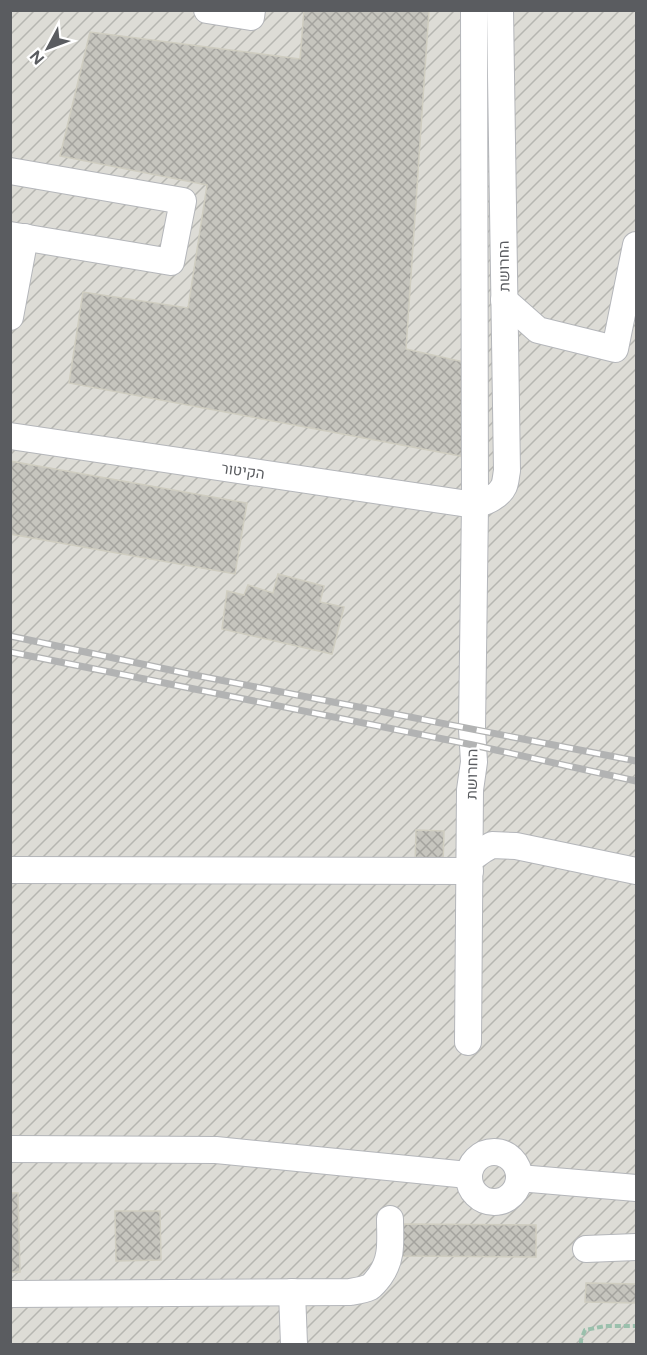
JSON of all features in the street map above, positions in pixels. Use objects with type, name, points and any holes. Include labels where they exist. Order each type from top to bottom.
[{"type":"street","points":[[207,10],[251,16],[252,10]]},
{"type":"street","name":"החרושת","points":[[468,1042],[470,790],[474,762],[472,729],[475,505],[474,10]]},
{"type":"street","name":"החרושת","points":[[475,505],[495,496],[504,486],[507,471],[500,10]]},
{"type":"street","points":[[10,171],[183,201],[171,262],[18,236],[10,317]]},
{"type":"street","points":[[504,300],[538,330],[615,349],[636,245]]},
{"type":"street","points":[[506,352],[538,330]]},
{"type":"street","name":"הקיטור","points":[[10,436],[475,505]]},
{"type":"street","points":[[470,865],[483,850],[492,845],[516,846],[636,871]]},
{"type":"street","points":[[10,870],[470,865],[504,860]]},
{"type":"street","points":[[10,1149],[216,1150],[468,1175]]},
{"type":"street","points":[[495,1151],[513,1160],[519,1178],[516,1190],[510,1196],[504,1200],[492,1202],[484,1200],[475,1193],[469,1183],[468,1175],[477,1158],[484,1153],[495,1151]]},
{"type":"street","points":[[519,1178],[636,1188]]},
{"type":"street","points":[[10,1294],[350,1292],[369,1287],[384,1270],[390,1257],[390,1219]]},
{"type":"street","points":[[586,1249],[636,1247]]},
{"type":"street","points":[[292,1292],[294,1344]]},
{"type":"path","points":[[581,1344],[585,1330],[605,1326],[636,1326]]},
{"type":"shaded area","points":[[11,11],[636,11],[636,1344],[11,1344]]},
{"type":"building","points":[[304,10],[429,10],[406,349],[464,362],[466,457],[69,383],[83,292],[188,308],[207,185],[60,156],[90,32],[300,59]]},
{"type":"building","points":[[10,461],[247,503],[235,574],[10,534]]},
{"type":"building","points":[[278,574],[324,586],[320,602],[344,607],[332,654],[222,629],[227,591],[244,595],[248,585],[273,593]]},
{"type":"building","points":[[416,830],[444,831],[443,866],[415,865]]},
{"type":"building","points":[[10,1193],[18,1193],[20,1272],[10,1272]]},
{"type":"building","points":[[115,1211],[160,1211],[161,1260],[116,1261]]},
{"type":"building","points":[[398,1224],[536,1225],[536,1257],[398,1256]]},
{"type":"building","points":[[586,1283],[636,1284],[636,1303],[585,1302]]},
{"type":"railway","points":[[10,636],[189,674],[636,761]]},
{"type":"railway","points":[[10,652],[473,745],[636,781]]}]
